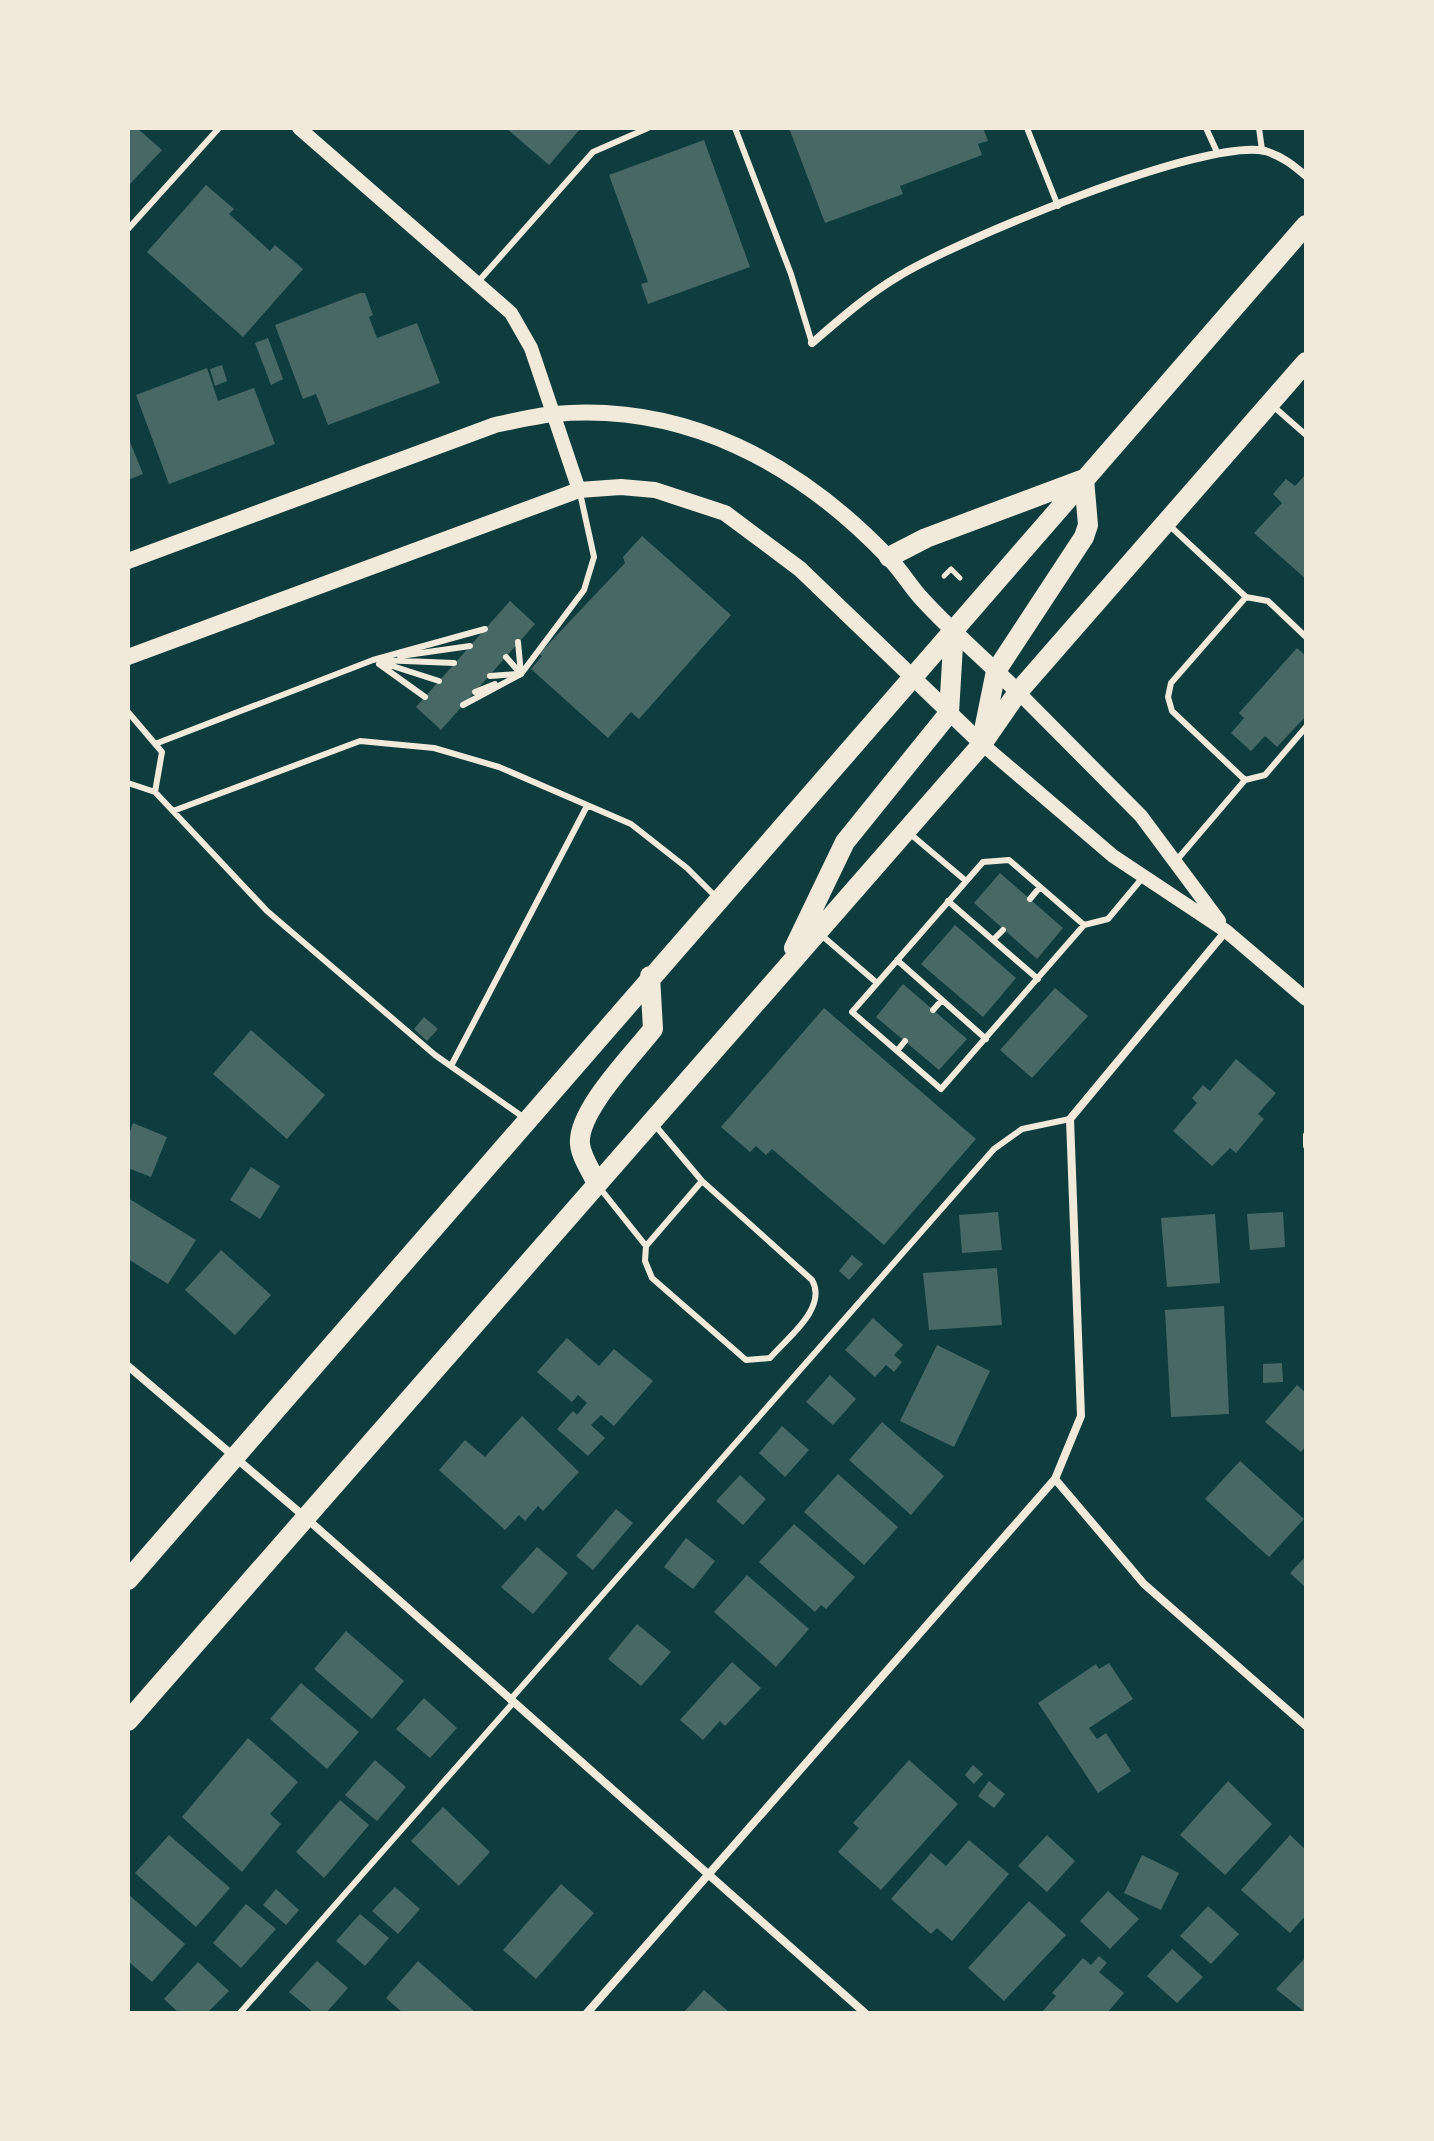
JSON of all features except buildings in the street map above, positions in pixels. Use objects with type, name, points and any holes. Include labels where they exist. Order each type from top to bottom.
[{"type":"main road","points":[[128,1580],[717,898],[1306,225]]},
{"type":"main road","points":[[128,1721],[982,744],[1018,692],[1306,362]]},
{"type":"main road","points":[[128,561],[495,425],[555,414],[617,414],[700,428],[770,461],[832,506],[889,557],[923,600],[1018,692]]},
{"type":"main road","points":[[889,557],[926,538],[1084,479]]},
{"type":"main road","points":[[982,744],[996,671],[1084,537],[1088,525],[1084,479]]},
{"type":"main road","points":[[128,657],[579,490],[621,487],[655,490],[725,513],[800,569],[982,744]]},
{"type":"main road","points":[[782,972],[845,842],[949,713],[954,628]]},
{"type":"main road","points":[[597,1184],[580,1147],[581,1131],[588,1114],[653,1029],[650,976]]},
{"type":"street","points":[[299,128],[511,313],[531,348],[579,490]]},
{"type":"street","points":[[812,343],[860,301],[902,274],[1058,206],[1176,162],[1217,152],[1262,150],[1286,159],[1306,176]]},
{"type":"street","points":[[1018,692],[1141,816],[1226,931]]},
{"type":"street","points":[[982,744],[1113,856],[1226,931],[1305,997]]},
{"type":"street","points":[[587,2013],[1055,1479],[1081,1416],[1070,1119],[1226,931]]},
{"type":"street","points":[[128,1366],[306,1518],[865,2013]]},
{"type":"street","points":[[1055,1479],[1144,1584],[1306,1726]]},
{"type":"lane","points":[[128,229],[219,128]]},
{"type":"lane","points":[[477,283],[593,152],[648,128]]},
{"type":"lane","points":[[735,128],[791,274],[812,343]]},
{"type":"lane","points":[[1027,128],[1058,206]]},
{"type":"lane","points":[[1206,128],[1217,152]]},
{"type":"lane","points":[[1259,128],[1262,150]]},
{"type":"lane","points":[[1271,404],[1306,435]]},
{"type":"lane","points":[[463,705],[521,674],[584,590],[594,557],[579,490]]},
{"type":"lane","points":[[1167,524],[1246,597],[1268,601],[1306,637]]},
{"type":"lane","points":[[1245,780],[1172,711],[1168,697],[1171,683],[1246,597]]},
{"type":"lane","points":[[155,744],[373,660],[485,629]]},
{"type":"lane","points":[[518,642],[521,674]]},
{"type":"lane","points":[[373,660],[470,646]]},
{"type":"lane","points":[[506,657],[521,674]]},
{"type":"lane","points":[[373,660],[454,663]]},
{"type":"lane","points":[[373,660],[439,681]]},
{"type":"lane","points":[[373,660],[425,697]]},
{"type":"lane","points":[[490,676],[521,674]]},
{"type":"lane","points":[[475,692],[521,674]]},
{"type":"lane","points":[[128,712],[162,752],[155,792]]},
{"type":"lane","points":[[1175,862],[1245,780],[1265,775],[1306,727]]},
{"type":"lane","points":[[173,811],[360,741],[434,748],[499,767],[631,824],[687,868],[717,898]]},
{"type":"lane","points":[[128,783],[155,792],[267,911],[451,1066],[526,1119]]},
{"type":"lane","points":[[451,1066],[587,806]]},
{"type":"lane","points":[[906,830],[966,881]]},
{"type":"lane","points":[[1084,925],[1009,860],[983,862],[852,1012],[941,1089],[1084,925],[1108,919],[1144,876]]},
{"type":"lane","points":[[1030,899],[1040,887]]},
{"type":"lane","points":[[948,901],[1038,979]]},
{"type":"lane","points":[[993,940],[1003,930]]},
{"type":"lane","points":[[818,932],[877,983]]},
{"type":"lane","points":[[897,960],[986,1039]]},
{"type":"lane","points":[[933,1010],[942,1000]]},
{"type":"lane","points":[[897,1051],[905,1041]]},
{"type":"lane","points":[[240,2013],[994,1149],[1022,1129],[1070,1119]]},
{"type":"lane","points":[[652,1121],[702,1181],[812,1280],[818,1290],[816,1304],[770,1358],[757,1362],[746,1360],[652,1278],[645,1261],[646,1246],[702,1181]]},
{"type":"lane","points":[[1306,1135],[1306,1146]]},
{"type":"lane","points":[[597,1184],[646,1246]]},
{"type":"path","points":[[944,576],[951,569],[960,578]]}]
